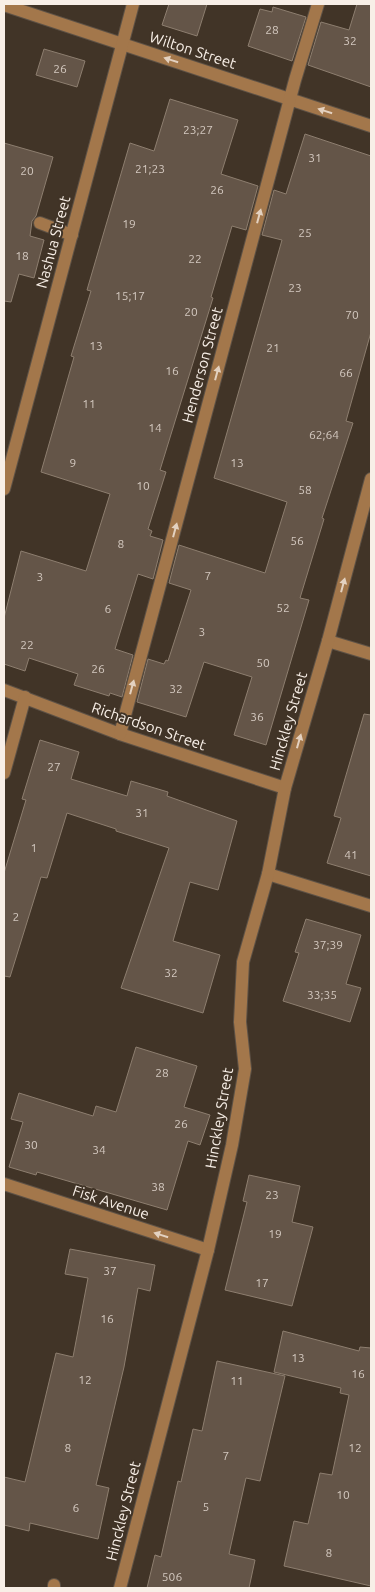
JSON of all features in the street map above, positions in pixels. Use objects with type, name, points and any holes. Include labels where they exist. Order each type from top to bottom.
[{"type":"street","name":"Nashua Street","points":[[4,489],[133,4]]},
{"type":"street","name":"Henderson Street","points":[[120,734],[290,99],[318,4]]},
{"type":"street","name":"Wilton Street","points":[[4,5],[371,126]]},
{"type":"street","points":[[40,223],[72,235]]},
{"type":"street","name":"Hinckley Street","points":[[120,1588],[208,1250],[232,1145],[245,1069],[240,1022],[243,962],[268,874],[285,788],[328,641],[371,479]]},
{"type":"street","points":[[328,641],[371,654]]},
{"type":"street","name":"Richardson Street","points":[[4,690],[120,734],[285,788]]},
{"type":"street","points":[[4,773],[26,697]]},
{"type":"street","points":[[268,874],[371,906]]},
{"type":"street","name":"Fisk Avenue","points":[[4,1184],[208,1250]]},
{"type":"building","points":[[169,4],[207,4],[197,36],[162,25]]},
{"type":"building","points":[[357,4],[371,4],[371,87],[308,65],[321,22],[349,30]]},
{"type":"building","points":[[273,7],[306,17],[292,61],[248,46],[260,9],[272,12]]},
{"type":"building","points":[[44,49],[85,61],[77,87],[36,75]]},
{"type":"building","points":[[170,99],[238,120],[221,174],[258,186],[246,230],[232,226],[211,297],[213,298],[160,470],[166,472],[148,529],[152,531],[150,536],[163,540],[153,579],[138,574],[115,649],[133,655],[122,697],[110,693],[109,696],[74,685],[78,674],[29,658],[25,671],[4,664],[4,618],[21,551],[86,571],[110,494],[41,472],[74,357],[71,356],[91,291],[87,290],[130,143],[154,151]]},
{"type":"building","points":[[305,134],[371,156],[371,332],[346,421],[353,423],[322,518],[324,519],[300,598],[309,600],[266,745],[234,735],[252,677],[204,662],[186,717],[137,702],[148,659],[164,664],[166,660],[168,661],[191,590],[169,583],[179,545],[265,573],[287,502],[214,478],[282,240],[262,235],[274,190],[286,194]]},
{"type":"building","points":[[4,143],[53,157],[36,216],[32,221],[30,236],[44,240],[34,278],[19,274],[11,302],[4,301]]},
{"type":"building","points":[[364,714],[371,715],[371,876],[327,863],[341,818],[334,816]]},
{"type":"building","points":[[40,740],[79,752],[71,779],[127,796],[131,781],[168,792],[167,796],[237,821],[218,890],[190,882],[173,941],[220,955],[203,1013],[121,988],[169,848],[67,813],[47,878],[41,877],[10,977],[4,976],[4,873],[26,800],[22,799]]},
{"type":"building","points":[[306,919],[361,935],[346,984],[361,988],[350,1022],[283,1001],[299,953],[295,952]]},
{"type":"building","points":[[136,1047],[197,1066],[184,1107],[210,1115],[200,1145],[188,1141],[167,1210],[37,1172],[36,1175],[9,1167],[23,1122],[11,1119],[19,1093],[93,1116],[96,1106],[116,1112]]},
{"type":"building","points":[[249,1175],[300,1186],[292,1222],[313,1227],[292,1306],[225,1290],[247,1202],[243,1201]]},
{"type":"building","points":[[70,1249],[155,1265],[150,1291],[138,1288],[124,1367],[96,1485],[109,1488],[98,1539],[30,1523],[29,1531],[4,1525],[4,1477],[25,1482],[56,1353],[73,1357],[88,1278],[65,1274]]},
{"type":"building","points":[[283,1331],[359,1351],[360,1347],[371,1348],[371,1586],[284,1566],[294,1521],[308,1524],[320,1473],[332,1475],[349,1395],[340,1393],[341,1388],[274,1372]]},
{"type":"building","points":[[217,1361],[285,1376],[260,1481],[246,1478],[229,1554],[255,1560],[249,1588],[147,1588],[155,1555],[161,1557],[178,1481],[181,1482],[193,1429],[202,1431]]}]
